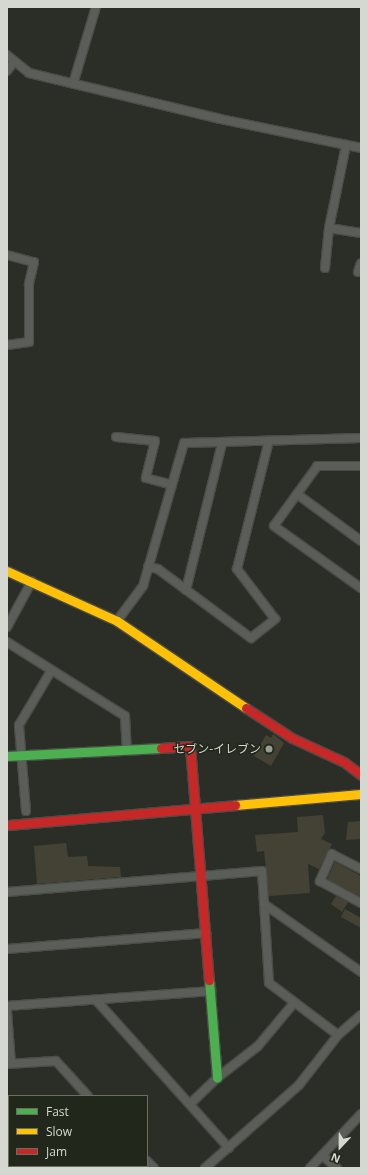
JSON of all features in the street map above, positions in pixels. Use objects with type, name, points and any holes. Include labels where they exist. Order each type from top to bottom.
[{"type":"street","points":[[73,84],[96,7]]},
{"type":"street","points":[[7,56],[29,73],[220,119],[361,148]]},
{"type":"street","points":[[7,71],[14,62]]},
{"type":"street","points":[[325,268],[330,228],[346,145]]},
{"type":"street","points":[[330,228],[361,233]]},
{"type":"street","points":[[7,255],[34,262],[29,284],[29,342],[7,345]]},
{"type":"street","points":[[358,272],[361,263]]},
{"type":"street","points":[[116,437],[155,441],[146,478],[172,485]]},
{"type":"street","points":[[117,621],[143,586],[184,443],[361,438]]},
{"type":"street","points":[[148,567],[158,570],[251,638],[275,619],[236,568],[269,441]]},
{"type":"street","points":[[186,590],[222,443]]},
{"type":"street","points":[[361,466],[317,466],[274,526],[361,588]]},
{"type":"street","points":[[297,494],[361,541]]},
{"type":"street","points":[[7,571],[32,581],[117,621],[292,738],[344,762],[361,775]]},
{"type":"street","points":[[7,627],[32,581]]},
{"type":"street","points":[[7,642],[51,672],[125,716],[127,749]]},
{"type":"street","points":[[26,811],[19,725],[51,672]]},
{"type":"street","points":[[7,756],[190,746],[202,875],[217,1078]]},
{"type":"street","points":[[7,825],[195,810],[361,794]]},
{"type":"street","points":[[361,869],[332,854],[320,881],[361,903]]},
{"type":"street","points":[[7,892],[262,871],[269,983],[338,1035]]},
{"type":"street","points":[[264,904],[361,972]]},
{"type":"street","points":[[7,949],[206,933]]},
{"type":"street","points":[[7,1006],[211,991]]},
{"type":"street","points":[[96,1000],[228,1148]]},
{"type":"street","points":[[190,1104],[217,1078],[258,1046],[294,1002]]},
{"type":"street","points":[[7,1011],[9,1064],[56,1061],[87,1095]]},
{"type":"street","points":[[205,1168],[299,1085],[338,1035],[361,1015]]},
{"type":"street","points":[[310,1168],[323,1156],[361,1114]]},
{"type":"street","points":[[323,1156],[338,1168]]},
{"type":"building","name":"セブン-イレブン","points":[[273,734],[284,743],[271,766],[254,756],[266,735],[271,738]]},
{"type":"building","points":[[323,815],[325,833],[321,839],[332,844],[319,869],[308,864],[310,893],[269,896],[264,851],[257,852],[255,835],[298,832],[297,817]]},
{"type":"building","points":[[361,821],[361,839],[346,840],[348,822]]},
{"type":"building","points":[[66,843],[68,857],[87,856],[88,866],[120,867],[121,877],[37,884],[34,846]]},
{"type":"building","points":[[335,862],[361,876],[361,897],[327,879]]},
{"type":"building","points":[[336,896],[348,902],[342,912],[331,904]]},
{"type":"building","points":[[345,909],[361,918],[361,928],[341,917]]},
{"type":"traffic: fast","points":[[7,756],[161,748]]},
{"type":"traffic: fast","points":[[209,980],[217,1078]]},
{"type":"traffic: slow","points":[[7,571],[117,621],[246,708]]},
{"type":"traffic: slow","points":[[235,805],[361,794]]},
{"type":"traffic: jam","points":[[246,708],[292,738],[344,762],[361,775]]},
{"type":"traffic: jam","points":[[161,748],[190,746],[209,980]]},
{"type":"traffic: jam","points":[[7,825],[235,805]]},
{"type":"place","name":"セブン-イレブン","points":[[269,749]]}]
